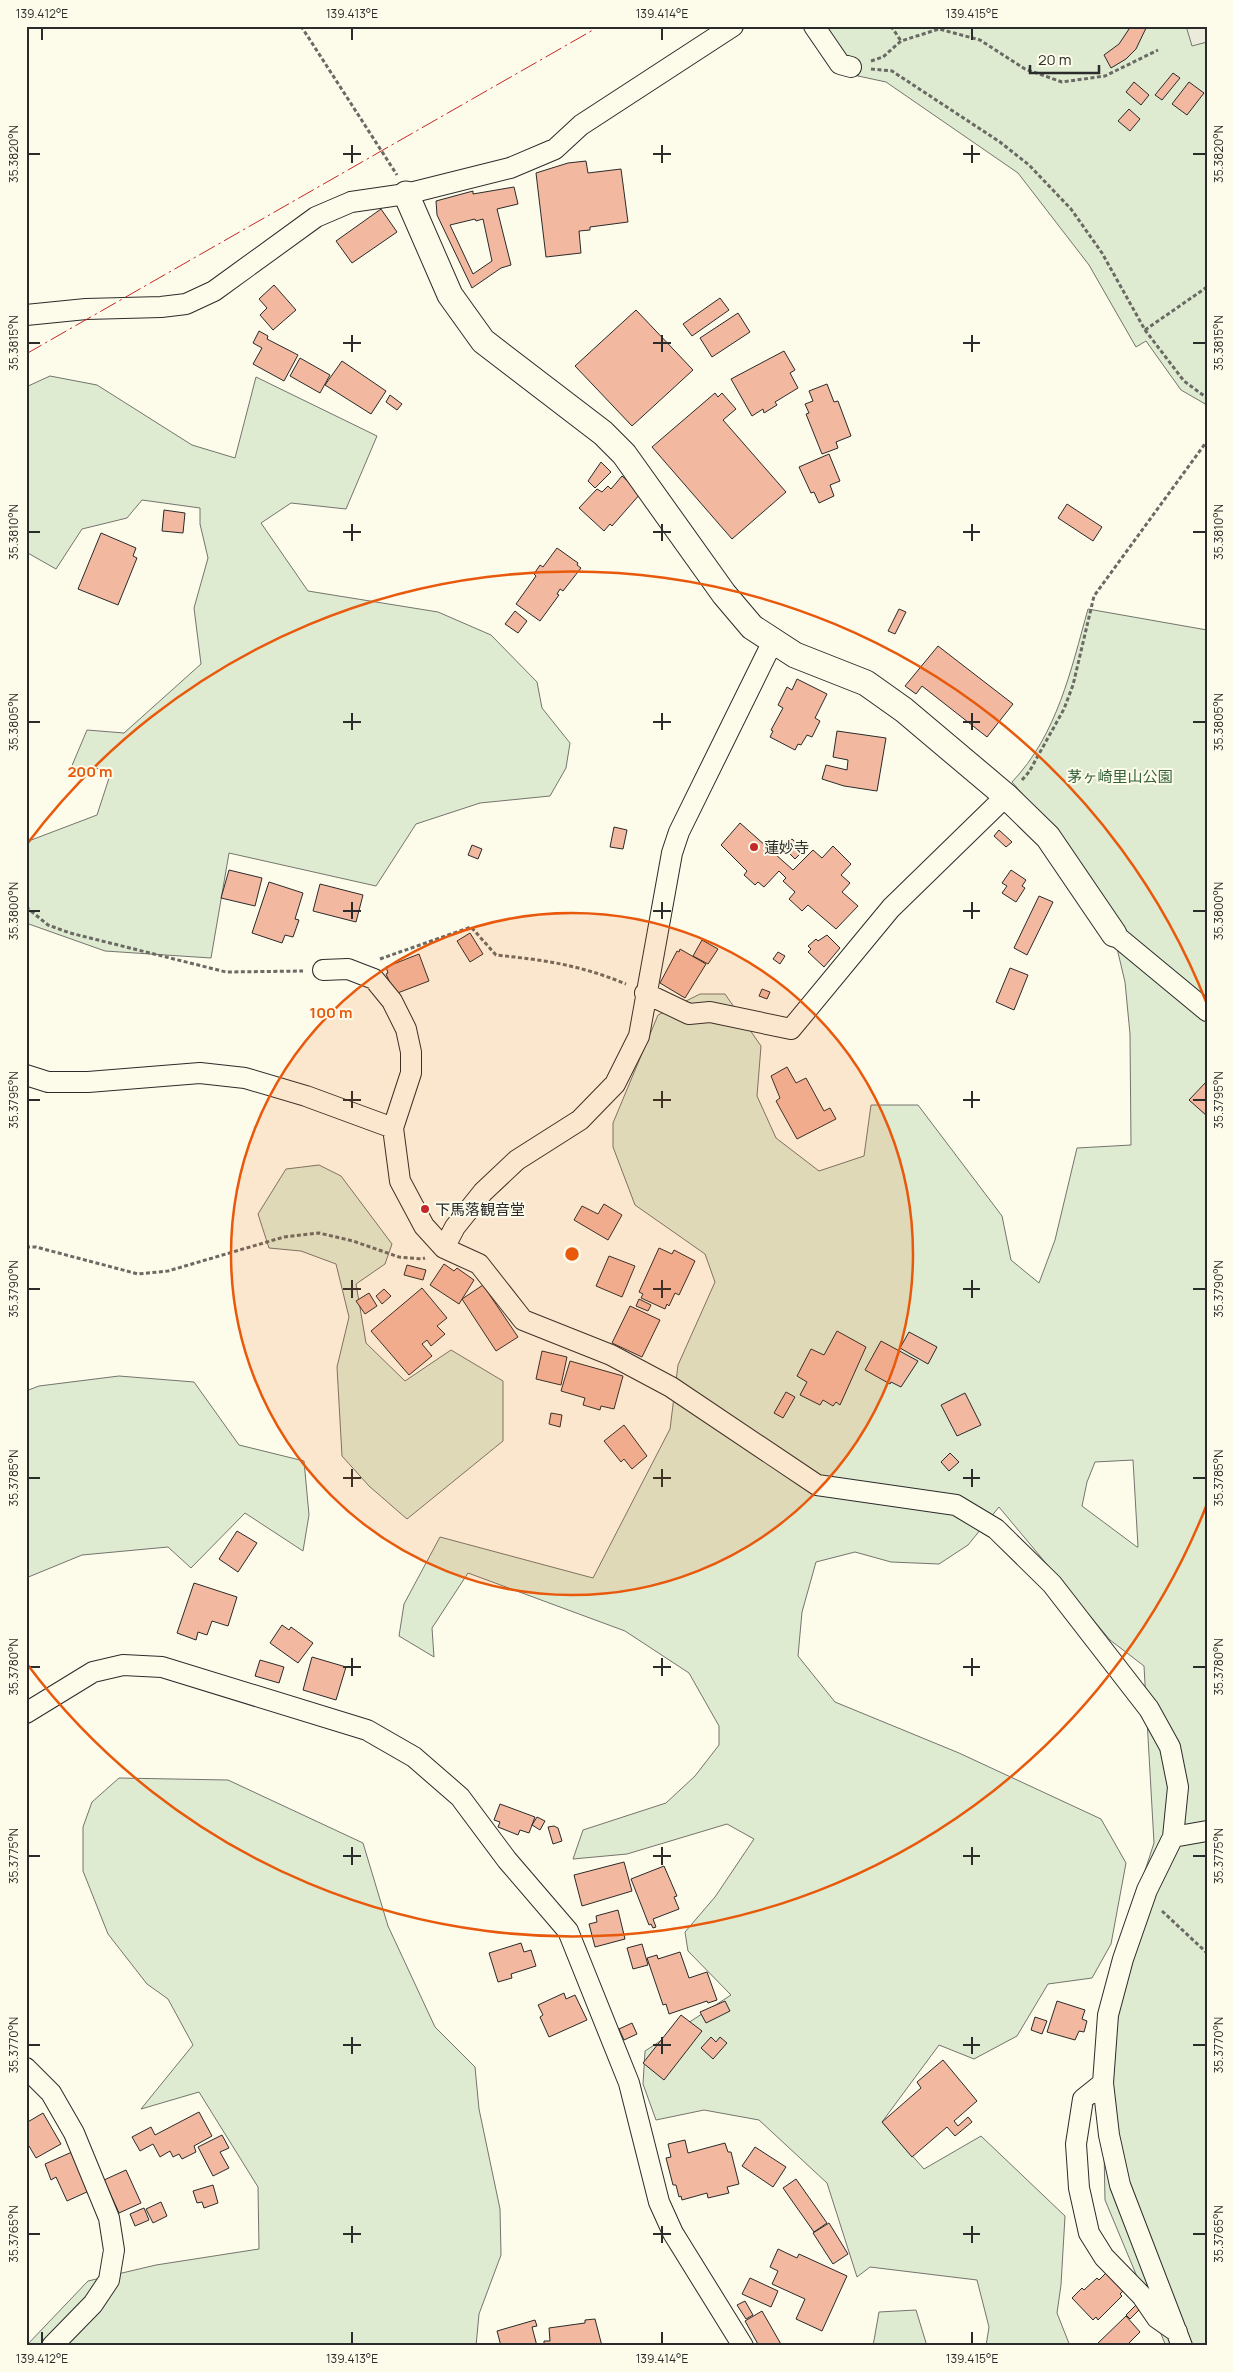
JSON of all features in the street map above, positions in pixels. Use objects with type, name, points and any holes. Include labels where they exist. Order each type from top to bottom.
[{"type":"street","points":[[26,315],[86,309],[161,307],[186,304],[214,291],[316,217],[352,202],[406,194],[510,168],[555,148],[581,125],[733,26]]},
{"type":"street","points":[[814,26],[840,64],[851,67]]},
{"type":"street","points":[[406,194],[450,295],[483,341],[603,433],[624,454],[724,594],[752,627],[795,655],[866,683],[904,710],[1006,796],[1048,836],[1114,934],[1207,1011]]},
{"type":"street","points":[[444,1248],[455,1227],[483,1192],[517,1160],[580,1120],[615,1084],[639,1036],[672,853],[679,832],[773,641]]},
{"type":"street","points":[[646,993],[689,1014],[710,1012],[791,1029],[891,908],[1006,796]]},
{"type":"street","points":[[323,970],[348,969],[374,980],[392,1001],[406,1029],[411,1052],[411,1072],[393,1128],[400,1181],[424,1226],[444,1248],[479,1264],[523,1320],[611,1355],[671,1387],[817,1485],[956,1505],[996,1529],[1052,1584],[1149,1709],[1170,1746],[1178,1787],[1173,1836],[1147,1890],[1123,1959],[1108,2016],[1103,2083],[1109,2135],[1120,2184],[1180,2339]]},
{"type":"street","points":[[26,1075],[48,1082],[88,1082],[200,1073],[245,1078],[306,1096],[393,1128]]},
{"type":"street","points":[[26,1713],[94,1672],[123,1665],[162,1667],[367,1730],[414,1758],[460,1797],[507,1860],[568,1931],[629,2083],[659,2202],[673,2233],[743,2346]]},
{"type":"street","points":[[1173,1836],[1207,1831]]},
{"type":"street","points":[[26,2068],[51,2093],[74,2133],[109,2218],[114,2250],[109,2280],[94,2304],[52,2346]]},
{"type":"street","points":[[1103,2083],[1083,2099],[1076,2144],[1079,2188],[1089,2232],[1104,2257],[1142,2296],[1157,2318],[1180,2339]]},
{"type":"path","points":[[301,26],[394,167],[406,194]]},
{"type":"path","points":[[891,26],[901,41]]},
{"type":"path","points":[[851,67],[883,57],[901,41],[939,29],[980,40],[1025,70],[1062,82],[1105,76],[1158,50]]},
{"type":"path","points":[[851,67],[892,71],[1000,142],[1029,165],[1071,209],[1102,253],[1145,330],[1184,382],[1207,398]]},
{"type":"path","points":[[1145,330],[1207,287]]},
{"type":"path","points":[[1006,796],[1029,772],[1064,709],[1073,685],[1094,596],[1207,441]]},
{"type":"path","points":[[26,907],[48,925],[70,933],[226,972],[323,970]]},
{"type":"path","points":[[348,969],[471,927],[496,955],[548,960],[595,971],[646,993]]},
{"type":"path","points":[[26,1247],[36,1246],[138,1274],[168,1272],[284,1237],[319,1233],[353,1241],[399,1258],[422,1259],[444,1248]]},
{"type":"path","points":[[1147,1890],[1166,1916],[1207,1953]]},
{"type":"green space","points":[[803,26],[1207,26],[1207,405],[1181,390],[1146,341],[1136,347],[1089,265],[1018,173],[886,82],[835,71]]},
{"type":"green space","points":[[50,376],[97,385],[192,445],[235,458],[256,377],[377,436],[346,509],[291,503],[261,523],[308,591],[438,612],[491,635],[537,682],[542,708],[570,743],[566,768],[550,796],[480,803],[416,824],[376,886],[229,853],[211,958],[105,951],[26,923],[26,842],[97,815],[112,769],[71,768],[87,730],[124,733],[201,664],[194,608],[208,558],[200,524],[200,508],[142,500],[127,518],[82,529],[56,569],[26,552],[26,387]]},
{"type":"green space","name":"茅ヶ崎里山公園","points":[[1088,609],[1207,630],[1207,2346],[1166,2346],[1105,2200],[1103,2099],[1140,1886],[1154,1843],[1144,1666],[1110,1640],[999,1507],[968,1545],[939,1564],[891,1562],[855,1552],[816,1562],[802,1612],[798,1656],[835,1702],[959,1753],[1101,1819],[1126,1863],[1111,1944],[1092,1978],[1048,1984],[1017,2036],[974,2059],[939,2045],[882,2122],[924,2169],[981,2136],[1065,2216],[1061,2285],[1057,2313],[1070,2346],[986,2346],[989,2327],[977,2280],[870,2267],[857,2277],[827,2183],[759,2120],[704,2110],[656,2120],[643,2084],[645,2051],[731,1995],[688,1951],[685,1932],[715,1897],[754,1839],[727,1824],[627,1854],[573,1859],[583,1830],[666,1803],[695,1776],[719,1745],[719,1726],[689,1673],[625,1631],[468,1573],[432,1628],[434,1657],[399,1636],[404,1604],[440,1537],[593,1578],[670,1429],[678,1365],[715,1282],[705,1254],[635,1205],[613,1147],[613,1123],[658,1015],[700,994],[725,994],[761,1046],[757,1096],[776,1138],[819,1171],[864,1156],[871,1105],[918,1105],[1002,1216],[1011,1260],[1039,1283],[1055,1240],[1077,1148],[1131,1145],[1130,1034],[1125,982],[1107,906],[1039,813],[1012,782],[1027,764],[1051,723],[1068,678]],"holes":[[[1133,1460],[1138,1547],[1082,1506],[1087,1482],[1095,1462]]]},
{"type":"green space","points":[[319,1165],[341,1176],[392,1244],[385,1264],[356,1284],[366,1343],[405,1381],[451,1350],[503,1381],[503,1441],[407,1519],[369,1486],[342,1456],[337,1367],[349,1317],[336,1264],[301,1251],[269,1248],[258,1214],[286,1169]]},
{"type":"green space","points":[[119,1376],[194,1382],[239,1445],[304,1461],[309,1515],[303,1551],[245,1513],[191,1568],[168,1547],[82,1555],[26,1578],[26,1391],[39,1386]]},
{"type":"green space","points":[[119,1778],[228,1780],[363,1843],[388,1926],[435,2027],[475,2067],[479,2109],[500,2209],[501,2255],[479,2314],[476,2346],[26,2346],[88,2281],[156,2265],[259,2249],[258,2187],[199,2092],[141,2109],[193,2045],[168,1999],[147,1984],[108,1934],[83,1871],[83,1827],[92,1802]]},
{"type":"green space","points":[[916,2310],[927,2346],[873,2346],[879,2312]]},
{"type":"shaded area","points":[[1186,26],[1207,26],[1207,42],[1192,46]]},
{"type":"building","points":[[1131,26],[1147,26],[1136,49],[1126,59],[1111,68],[1104,55],[1119,44]]},
{"type":"building","points":[[1173,73],[1180,78],[1162,100],[1155,95]]},
{"type":"building","points":[[1134,82],[1149,95],[1141,105],[1126,92]]},
{"type":"building","points":[[1189,82],[1204,93],[1187,115],[1172,104]]},
{"type":"building","points":[[1129,109],[1140,119],[1130,131],[1118,121]]},
{"type":"building","points":[[586,161],[588,173],[621,169],[628,222],[590,227],[590,230],[579,231],[581,253],[546,257],[536,173],[568,163]]},
{"type":"building","points":[[514,187],[518,204],[497,209],[511,265],[501,268],[472,288],[437,215],[436,201],[473,191],[473,194]],"holes":[[[475,219],[476,221],[483,219],[492,261],[473,274],[450,225]]]},
{"type":"building","points":[[381,209],[397,232],[352,263],[336,241]]},
{"type":"building","points":[[274,285],[296,310],[273,330],[260,315],[267,308],[259,299]]},
{"type":"building","points":[[720,298],[729,310],[692,336],[683,324]]},
{"type":"building","points":[[636,310],[693,370],[632,426],[575,366]]},
{"type":"building","points":[[738,313],[750,332],[712,357],[700,338]]},
{"type":"building","points":[[259,331],[268,336],[267,339],[298,355],[284,381],[253,364],[262,348],[253,343]]},
{"type":"building","points":[[784,351],[795,370],[790,373],[798,388],[775,402],[777,405],[764,413],[763,409],[752,416],[731,379]]},
{"type":"building","points":[[300,358],[330,375],[320,393],[290,376]]},
{"type":"building","points":[[342,361],[386,391],[371,414],[325,385]]},
{"type":"building","points":[[827,384],[834,402],[838,401],[851,436],[836,442],[838,448],[822,454],[806,414],[809,413],[805,404],[813,401],[809,391]]},
{"type":"building","points":[[715,393],[718,397],[722,393],[736,409],[723,420],[786,492],[732,539],[652,447]]},
{"type":"building","points":[[390,395],[402,404],[397,410],[386,402]]},
{"type":"building","points":[[829,454],[840,481],[830,485],[834,496],[819,503],[814,492],[811,493],[799,467]]},
{"type":"building","points":[[601,462],[611,472],[595,488],[588,481]]},
{"type":"building","points":[[622,476],[641,493],[612,526],[610,524],[604,531],[579,508],[597,489],[602,492],[608,486],[611,489]]},
{"type":"building","points":[[1067,504],[1102,527],[1093,541],[1058,518]]},
{"type":"building","points":[[164,510],[185,513],[183,533],[162,531]]},
{"type":"building","points":[[101,533],[136,548],[133,556],[137,558],[118,605],[78,589]]},
{"type":"building","points":[[557,548],[578,563],[577,565],[581,568],[563,591],[560,589],[557,594],[559,595],[540,621],[516,604],[536,576],[534,574],[540,565],[543,567]]},
{"type":"building","points":[[899,609],[906,612],[895,634],[888,631]]},
{"type":"building","points":[[515,611],[527,621],[518,633],[505,624]]},
{"type":"building","points":[[938,646],[1013,704],[987,737],[922,686],[916,694],[905,686]]},
{"type":"building","points":[[797,679],[827,694],[815,718],[820,721],[812,737],[807,735],[801,745],[798,744],[795,750],[770,737],[773,731],[771,730],[783,708],[778,705],[787,687],[792,690]]},
{"type":"building","points":[[837,731],[886,738],[877,791],[844,786],[822,779],[826,765],[847,770],[848,760],[833,757]]},
{"type":"building","points":[[740,823],[793,870],[813,850],[822,858],[833,846],[851,864],[841,875],[850,883],[842,892],[858,906],[836,929],[808,905],[802,911],[789,899],[795,892],[783,881],[786,878],[779,871],[764,887],[758,882],[755,885],[744,875],[747,871],[721,845]]},
{"type":"building","points":[[614,827],[627,830],[623,849],[610,847]]},
{"type":"building","points":[[999,830],[1012,842],[1006,847],[994,836]]},
{"type":"building","points":[[792,839],[804,850],[795,859],[783,847]]},
{"type":"building","points":[[472,845],[482,849],[478,859],[468,855]]},
{"type":"building","points":[[229,870],[262,878],[255,906],[221,898]]},
{"type":"building","points":[[1011,870],[1026,880],[1022,886],[1025,888],[1016,902],[1002,893],[1007,886],[1002,883]]},
{"type":"building","points":[[269,882],[303,893],[295,919],[299,920],[293,937],[285,935],[282,943],[252,933]]},
{"type":"building","points":[[320,884],[363,895],[356,922],[313,911]]},
{"type":"building","points":[[1039,896],[1053,902],[1027,955],[1014,948]]},
{"type":"building","points":[[470,933],[483,954],[470,962],[457,941]]},
{"type":"building","points":[[827,935],[840,948],[824,967],[808,952],[811,949],[808,946],[816,939],[818,941]]},
{"type":"building","points":[[702,940],[718,949],[708,964],[693,956]]},
{"type":"building","points":[[680,949],[706,964],[685,998],[660,983],[677,951],[679,952]]},
{"type":"building","points":[[778,952],[785,956],[780,964],[773,959]]},
{"type":"building","points":[[419,954],[429,981],[395,994],[386,974],[388,973],[386,967]]},
{"type":"building","points":[[1010,968],[1028,975],[1014,1010],[996,1002]]},
{"type":"building","points":[[762,989],[770,992],[767,999],[759,996]]},
{"type":"building","points":[[787,1067],[796,1083],[806,1078],[824,1111],[830,1108],[836,1119],[797,1139],[776,1101],[780,1098],[771,1076]]},
{"type":"building","points":[[1207,1081],[1207,1116],[1189,1100]]},
{"type":"building","points":[[604,1204],[622,1215],[608,1240],[574,1220],[582,1206],[598,1214]]},
{"type":"building","points":[[659,1248],[672,1254],[674,1250],[695,1261],[679,1295],[675,1293],[669,1306],[667,1304],[665,1309],[641,1298],[643,1294],[639,1292]]},
{"type":"building","points":[[609,1256],[635,1266],[622,1297],[596,1286]]},
{"type":"building","points":[[444,1264],[454,1271],[457,1268],[474,1280],[459,1304],[430,1285]]},
{"type":"building","points":[[407,1265],[426,1270],[423,1280],[404,1275]]},
{"type":"building","points":[[483,1285],[518,1337],[496,1351],[462,1299]]},
{"type":"building","points":[[422,1288],[447,1318],[437,1326],[445,1334],[431,1346],[427,1340],[422,1344],[432,1356],[409,1375],[371,1331]]},
{"type":"building","points":[[384,1289],[391,1296],[382,1304],[376,1296]]},
{"type":"building","points":[[369,1293],[377,1306],[365,1314],[356,1301]]},
{"type":"building","points":[[639,1299],[651,1305],[648,1311],[636,1306]]},
{"type":"building","points":[[630,1306],[660,1320],[642,1357],[612,1343]]},
{"type":"building","points":[[837,1331],[866,1347],[840,1405],[836,1402],[833,1406],[823,1400],[820,1405],[800,1395],[807,1382],[797,1376],[811,1349],[824,1355]]},
{"type":"building","points":[[909,1332],[937,1347],[928,1364],[900,1348]]},
{"type":"building","points":[[881,1341],[918,1361],[901,1387],[891,1382],[890,1384],[865,1370]]},
{"type":"building","points":[[542,1351],[567,1357],[561,1385],[536,1379]]},
{"type":"building","points":[[570,1361],[623,1376],[614,1409],[601,1406],[600,1410],[583,1405],[585,1398],[561,1391]]},
{"type":"building","points":[[786,1392],[795,1397],[783,1418],[774,1413]]},
{"type":"building","points":[[965,1393],[981,1425],[957,1436],[941,1405]]},
{"type":"building","points":[[551,1413],[562,1415],[560,1427],[549,1424]]},
{"type":"building","points":[[624,1425],[647,1456],[632,1469],[624,1459],[621,1462],[604,1441]]},
{"type":"building","points":[[950,1453],[959,1462],[949,1471],[941,1462]]},
{"type":"building","points":[[237,1531],[257,1543],[238,1572],[219,1559]]},
{"type":"building","points":[[194,1583],[237,1597],[228,1626],[212,1621],[207,1635],[198,1632],[196,1640],[177,1633]]},
{"type":"building","points":[[282,1625],[289,1630],[291,1627],[313,1643],[298,1663],[270,1643]]},
{"type":"building","points":[[312,1657],[346,1667],[336,1700],[303,1690]]},
{"type":"building","points":[[260,1660],[284,1667],[279,1683],[255,1676]]},
{"type":"building","points":[[500,1804],[535,1817],[529,1833],[520,1830],[518,1835],[498,1827],[500,1822],[494,1820]]},
{"type":"building","points":[[537,1817],[545,1821],[540,1830],[532,1825]]},
{"type":"building","points":[[554,1826],[558,1828],[562,1841],[553,1844],[548,1827]]},
{"type":"building","points":[[624,1862],[632,1891],[582,1906],[574,1875]]},
{"type":"building","points":[[664,1866],[677,1896],[674,1897],[679,1909],[653,1919],[656,1927],[653,1928],[651,1924],[649,1925],[631,1879]]},
{"type":"building","points":[[618,1910],[625,1939],[595,1947],[589,1924],[597,1922],[596,1916]]},
{"type":"building","points":[[521,1943],[524,1952],[531,1950],[536,1966],[511,1974],[512,1978],[498,1982],[489,1953]]},
{"type":"building","points":[[642,1944],[648,1965],[633,1969],[627,1948]]},
{"type":"building","points":[[680,1952],[689,1978],[707,1972],[717,2000],[708,2003],[707,2001],[669,2014],[666,2004],[663,2005],[647,1958],[657,1955],[658,1959]]},
{"type":"building","points":[[564,1993],[566,1999],[575,1995],[587,2020],[549,2037],[540,2017],[543,2015],[538,2005]]},
{"type":"building","points":[[725,2001],[730,2011],[706,2023],[700,2012]]},
{"type":"building","points":[[1057,2001],[1085,2010],[1082,2019],[1087,2021],[1084,2032],[1079,2031],[1075,2040],[1047,2032]]},
{"type":"building","points":[[681,2015],[702,2031],[664,2080],[643,2063]]},
{"type":"building","points":[[1035,2017],[1047,2021],[1042,2034],[1031,2030]]},
{"type":"building","points":[[632,2023],[637,2034],[624,2040],[619,2029]]},
{"type":"building","points":[[711,2037],[716,2042],[720,2037],[727,2043],[713,2059],[701,2048]]},
{"type":"building","points":[[943,2060],[977,2101],[954,2121],[958,2126],[968,2117],[972,2122],[955,2136],[947,2127],[912,2157],[882,2122],[921,2088],[917,2082]]},
{"type":"building","points":[[199,2112],[212,2136],[194,2146],[196,2152],[182,2159],[179,2154],[173,2157],[170,2151],[160,2157],[153,2144],[140,2151],[132,2137],[151,2127],[155,2135]]},
{"type":"building","points":[[43,2113],[61,2144],[36,2158],[29,2146],[26,2148],[26,2123]]},
{"type":"building","points":[[222,2135],[229,2148],[220,2152],[229,2168],[213,2176],[198,2147]]},
{"type":"building","points":[[685,2140],[688,2153],[725,2143],[728,2152],[731,2152],[739,2184],[727,2187],[729,2193],[708,2198],[707,2193],[682,2200],[681,2196],[679,2197],[676,2185],[673,2185],[666,2158],[671,2157],[668,2144]]},
{"type":"building","points":[[755,2147],[786,2167],[773,2187],[742,2166]]},
{"type":"building","points":[[72,2152],[89,2191],[67,2201],[56,2177],[51,2180],[45,2164]]},
{"type":"building","points":[[126,2170],[141,2203],[119,2213],[104,2180]]},
{"type":"building","points":[[796,2179],[827,2223],[814,2232],[783,2188]]},
{"type":"building","points":[[213,2185],[218,2203],[204,2208],[202,2202],[197,2203],[193,2191]]},
{"type":"building","points":[[161,2202],[167,2216],[153,2223],[146,2209]]},
{"type":"building","points":[[144,2208],[149,2220],[135,2226],[130,2214]]},
{"type":"building","points":[[829,2223],[848,2254],[833,2264],[813,2233]]},
{"type":"building","points":[[778,2249],[797,2258],[799,2254],[847,2276],[822,2331],[796,2319],[805,2299],[772,2284],[778,2271],[770,2267]]},
{"type":"building","points":[[1106,2273],[1123,2291],[1120,2294],[1122,2296],[1098,2320],[1096,2317],[1093,2320],[1072,2298],[1082,2288],[1084,2290],[1097,2278],[1099,2280]]},
{"type":"building","points":[[750,2278],[778,2291],[771,2307],[742,2294]]},
{"type":"building","points":[[745,2301],[753,2315],[746,2319],[737,2305]]},
{"type":"building","points":[[1136,2305],[1140,2309],[1130,2319],[1126,2315]]},
{"type":"building","points":[[762,2311],[782,2346],[759,2346],[745,2321]]},
{"type":"building","points":[[1126,2316],[1140,2332],[1129,2343],[1132,2346],[1096,2345]]},
{"type":"building","points":[[595,2319],[602,2346],[544,2346],[544,2341],[550,2341],[549,2328],[585,2323],[585,2320]]},
{"type":"building","points":[[535,2320],[537,2326],[532,2327],[537,2346],[501,2346],[497,2331]]},
{"type":"power","points":[[26,354],[600,26]]},
{"type":"place","name":"蓮妙寺","points":[[754,847]]},
{"type":"place","name":"下馬落観音堂","points":[[425,1209]]}]
